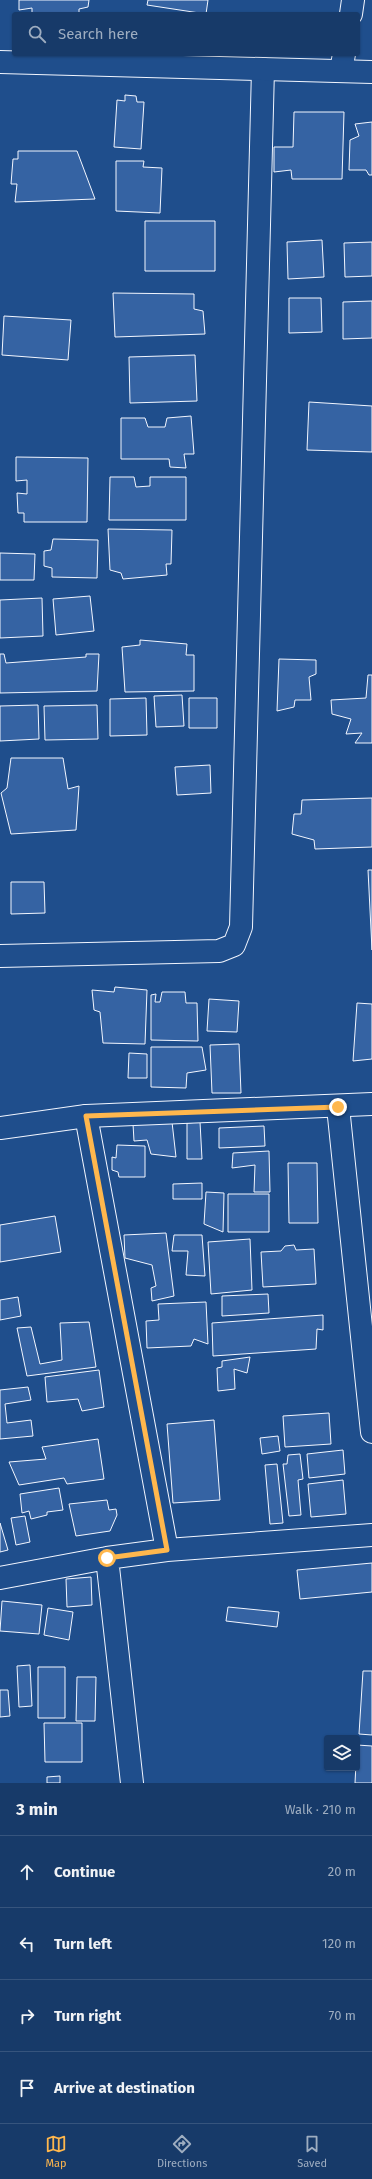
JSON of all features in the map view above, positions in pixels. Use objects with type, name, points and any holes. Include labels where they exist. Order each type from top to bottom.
[{"type":"street","points":[[351,12],[354,0]]},
{"type":"street","points":[[0,62],[263,69],[343,62],[372,72]]},
{"type":"street","points":[[0,956],[220,951],[234,945],[242,927],[263,69]]},
{"type":"street","points":[[0,1128],[86,1116],[338,1107],[372,1104]]},
{"type":"street","points":[[338,1107],[372,1432]]},
{"type":"street","points":[[86,1116],[167,1550]]},
{"type":"street","points":[[0,1578],[107,1558],[167,1550],[372,1535]]},
{"type":"street","points":[[107,1558],[132,1783]]},
{"type":"building","points":[[19,0],[89,0],[88,7],[79,9],[79,12],[32,12],[32,8],[19,10]]},
{"type":"building","points":[[148,0],[208,0],[206,12],[193,12],[147,5]]},
{"type":"building","points":[[125,95],[136,96],[137,102],[144,102],[141,149],[114,147],[117,100],[125,101]]},
{"type":"building","points":[[294,112],[344,112],[342,179],[292,179],[291,170],[274,172],[274,147],[293,147]]},
{"type":"building","points":[[372,122],[372,175],[369,175],[366,170],[349,170],[350,140],[359,136],[355,124]]},
{"type":"building","points":[[18,151],[77,151],[95,199],[15,202],[17,184],[11,184],[13,159],[18,159]]},
{"type":"building","points":[[116,161],[144,161],[143,167],[162,168],[160,213],[116,211]]},
{"type":"building","points":[[145,221],[215,221],[215,271],[145,271]]},
{"type":"building","points":[[322,240],[324,277],[288,279],[287,242]]},
{"type":"building","points":[[372,242],[372,276],[345,277],[344,243]]},
{"type":"building","points":[[113,293],[194,294],[194,309],[203,311],[205,334],[115,337]]},
{"type":"building","points":[[289,298],[321,298],[322,332],[289,333]]},
{"type":"building","points":[[372,301],[372,338],[343,339],[343,302]]},
{"type":"building","points":[[4,316],[71,320],[68,360],[2,355]]},
{"type":"building","points":[[195,355],[197,401],[130,403],[129,357]]},
{"type":"building","points":[[309,402],[372,406],[372,452],[307,450]]},
{"type":"building","points":[[191,416],[194,454],[184,454],[186,468],[170,467],[169,459],[121,459],[121,418],[145,418],[148,427],[165,427],[167,418]]},
{"type":"building","points":[[16,457],[88,458],[87,522],[24,522],[24,513],[18,513],[17,493],[27,494],[27,480],[16,481]]},
{"type":"building","points":[[110,477],[134,477],[136,487],[150,486],[150,477],[186,477],[186,520],[109,520]]},
{"type":"building","points":[[108,529],[172,530],[171,564],[166,564],[167,575],[123,579],[121,573],[110,570]]},
{"type":"building","points":[[53,539],[98,540],[97,578],[52,577],[52,568],[44,566],[44,551],[51,550]]},
{"type":"building","points":[[0,553],[35,554],[34,580],[0,580]]},
{"type":"building","points":[[90,596],[94,631],[56,635],[53,599]]},
{"type":"building","points":[[42,598],[43,636],[0,638],[0,600]]},
{"type":"building","points":[[140,640],[187,644],[186,655],[194,655],[194,691],[125,692],[122,647],[140,645]]},
{"type":"building","points":[[0,654],[4,654],[6,663],[86,657],[86,654],[99,654],[97,691],[0,693]]},
{"type":"building","points":[[279,659],[316,660],[316,674],[309,677],[311,700],[295,700],[294,707],[277,711]]},
{"type":"building","points":[[368,675],[372,675],[372,743],[355,743],[362,733],[346,734],[351,719],[332,714],[331,700],[366,698]]},
{"type":"building","points":[[182,695],[184,726],[156,727],[154,696]]},
{"type":"building","points":[[146,698],[147,735],[110,736],[110,699]]},
{"type":"building","points":[[189,698],[217,698],[217,728],[189,728]]},
{"type":"building","points":[[38,705],[39,739],[0,741],[0,706]]},
{"type":"building","points":[[97,705],[98,739],[45,740],[44,706]]},
{"type":"building","points":[[11,758],[63,758],[68,789],[79,786],[76,830],[11,834],[1,793],[7,788]]},
{"type":"building","points":[[210,765],[211,793],[177,795],[175,767]]},
{"type":"building","points":[[372,798],[372,847],[315,849],[314,840],[292,834],[294,814],[301,814],[302,800]]},
{"type":"building","points":[[368,870],[372,870],[372,950]]},
{"type":"building","points":[[11,882],[44,882],[45,913],[11,914]]},
{"type":"building","points":[[115,987],[147,990],[145,1044],[103,1043],[100,1012],[94,1010],[92,990],[114,992]]},
{"type":"building","points":[[162,992],[185,992],[186,1003],[197,1003],[198,1041],[151,1040],[151,995],[156,994],[155,1002],[160,1002]]},
{"type":"building","points":[[209,999],[239,1001],[237,1032],[207,1031]]},
{"type":"building","points":[[357,1003],[372,1004],[372,1059],[353,1061]]},
{"type":"building","points":[[239,1044],[241,1093],[212,1093],[210,1045]]},
{"type":"building","points":[[151,1047],[202,1047],[206,1070],[187,1073],[186,1088],[151,1087]]},
{"type":"building","points":[[129,1053],[147,1054],[147,1078],[128,1078]]},
{"type":"building","points":[[172,1122],[176,1157],[151,1154],[147,1140],[134,1141],[133,1124]]},
{"type":"building","points":[[200,1122],[202,1159],[187,1159],[187,1123]]},
{"type":"building","points":[[264,1126],[265,1146],[219,1148],[219,1128]]},
{"type":"building","points":[[117,1145],[145,1146],[145,1177],[119,1177],[118,1172],[112,1170],[112,1157],[116,1158]]},
{"type":"building","points":[[269,1151],[270,1192],[254,1192],[255,1165],[232,1168],[233,1153]]},
{"type":"building","points":[[288,1163],[317,1163],[318,1223],[289,1223]]},
{"type":"building","points":[[202,1183],[202,1199],[173,1199],[173,1184]]},
{"type":"building","points":[[206,1192],[224,1193],[223,1232],[204,1224]]},
{"type":"building","points":[[228,1194],[269,1194],[269,1232],[228,1232]]},
{"type":"building","points":[[55,1216],[61,1252],[0,1262],[0,1225]]},
{"type":"building","points":[[166,1233],[174,1296],[152,1301],[151,1288],[156,1286],[152,1265],[125,1258],[124,1235]]},
{"type":"building","points":[[174,1235],[202,1235],[205,1276],[186,1275],[188,1251],[172,1251]]},
{"type":"building","points":[[250,1239],[252,1290],[211,1294],[208,1242]]},
{"type":"building","points":[[294,1245],[296,1250],[314,1249],[316,1284],[263,1287],[261,1252],[281,1251],[285,1246]]},
{"type":"building","points":[[268,1294],[269,1313],[222,1316],[222,1296]]},
{"type":"building","points":[[18,1297],[21,1316],[0,1320],[0,1300]]},
{"type":"building","points":[[206,1302],[208,1344],[194,1339],[191,1346],[147,1348],[146,1321],[159,1320],[158,1304]]},
{"type":"building","points":[[323,1315],[323,1330],[317,1329],[316,1349],[213,1356],[212,1323]]},
{"type":"building","points":[[89,1322],[96,1367],[27,1376],[17,1328],[31,1327],[40,1364],[62,1360],[60,1323]]},
{"type":"building","points":[[250,1357],[247,1373],[234,1369],[235,1389],[218,1391],[217,1368],[222,1367],[222,1361]]},
{"type":"building","points":[[99,1370],[104,1407],[82,1411],[78,1399],[47,1402],[45,1377]]},
{"type":"building","points":[[28,1387],[31,1400],[5,1404],[7,1423],[31,1420],[33,1436],[0,1439],[0,1390]]},
{"type":"building","points":[[329,1413],[331,1444],[285,1447],[283,1416]]},
{"type":"building","points":[[214,1420],[220,1500],[173,1503],[167,1424]]},
{"type":"building","points":[[278,1436],[280,1451],[262,1454],[260,1438]]},
{"type":"building","points":[[98,1439],[104,1479],[67,1484],[64,1478],[19,1485],[9,1462],[46,1459],[42,1447]]},
{"type":"building","points":[[343,1450],[345,1474],[309,1478],[307,1454]]},
{"type":"building","points":[[300,1454],[303,1479],[298,1480],[301,1515],[289,1516],[283,1464],[287,1464],[288,1455]]},
{"type":"building","points":[[277,1464],[283,1523],[270,1524],[265,1465]]},
{"type":"building","points":[[343,1480],[346,1514],[311,1517],[308,1484]]},
{"type":"building","points":[[59,1488],[63,1510],[47,1512],[47,1515],[31,1519],[29,1511],[22,1513],[20,1494]]},
{"type":"building","points":[[107,1500],[109,1510],[116,1509],[117,1515],[110,1531],[76,1536],[69,1504]]},
{"type":"building","points":[[25,1516],[30,1542],[16,1545],[11,1518]]},
{"type":"building","points":[[0,1523],[8,1550],[0,1552]]},
{"type":"building","points":[[372,1563],[372,1592],[300,1599],[297,1570]]},
{"type":"building","points":[[91,1577],[92,1605],[67,1607],[66,1579]]},
{"type":"building","points":[[2,1601],[42,1605],[39,1634],[0,1631]]},
{"type":"building","points":[[228,1607],[279,1612],[277,1627],[226,1621]]},
{"type":"building","points":[[48,1608],[73,1612],[69,1640],[44,1635]]},
{"type":"building","points":[[30,1665],[32,1706],[19,1707],[17,1666]]},
{"type":"building","points":[[38,1667],[65,1667],[65,1718],[38,1718]]},
{"type":"building","points":[[363,1671],[372,1671],[372,1735],[359,1734]]},
{"type":"building","points":[[77,1677],[96,1677],[95,1721],[76,1721]]},
{"type":"building","points":[[0,1690],[8,1690],[10,1716],[0,1717]]},
{"type":"building","points":[[44,1723],[82,1723],[82,1762],[45,1762]]},
{"type":"building","points":[[360,1745],[372,1746],[372,1783],[355,1783],[356,1771],[360,1771]]},
{"type":"building","points":[[60,1776],[60,1783],[47,1783],[47,1777]]},
{"type":"route","points":[[107,1558],[167,1550],[128,1334],[86,1116],[338,1107]]}]
